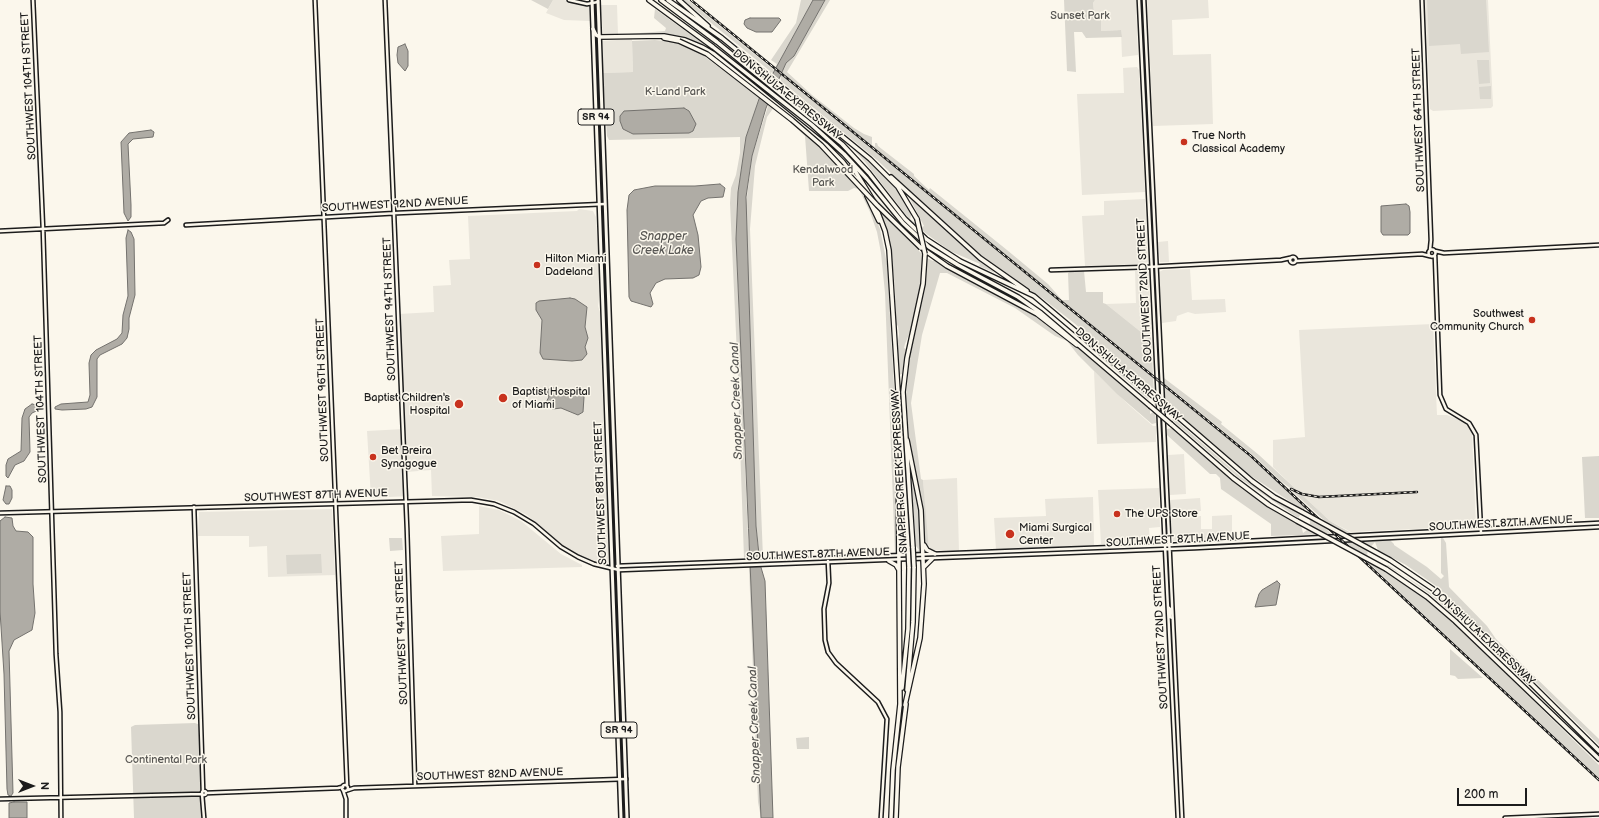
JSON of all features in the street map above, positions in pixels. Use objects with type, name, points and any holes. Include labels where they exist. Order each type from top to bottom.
[{"type":"highway","name":"DON SHULA EXPRESSWAY","points":[[649,0],[714,47],[812,125],[844,154],[867,179],[903,223],[929,247],[958,265],[1018,297],[1041,313],[1242,485],[1297,521],[1386,569],[1427,597],[1455,621],[1599,759]]},
{"type":"highway","name":"DON SHULA EXPRESSWAY","points":[[661,0],[778,90],[842,144],[869,173],[902,216],[926,239],[960,261],[1034,296],[1252,481],[1274,496],[1390,560],[1433,589],[1459,612],[1599,751]]},
{"type":"highway","name":"SNAPPER CREEK EXPRESSWAY","points":[[668,0],[720,36],[886,173],[904,195],[917,219],[924,254],[923,284],[906,364],[903,392],[914,567],[913,632],[898,771],[896,818]]},
{"type":"highway","points":[[679,0],[720,36]]},
{"type":"highway","points":[[593,29],[596,35],[600,37],[675,37],[702,47],[714,54],[826,145],[843,162],[866,194],[885,231]]},
{"type":"highway","points":[[651,36],[679,41],[707,54],[792,120],[821,145],[880,209],[921,248],[947,266],[1037,314],[1084,351],[1089,353]]},
{"type":"highway","name":"SNAPPER CREEK EXPRESSWAY","points":[[844,154],[868,189],[885,231],[891,268],[899,423],[909,568],[908,629],[893,770],[891,818]]},
{"type":"highway","points":[[886,173],[980,258],[1034,296]]},
{"type":"highway","points":[[904,421],[920,498],[924,568],[920,638],[905,705]]},
{"type":"highway","points":[[899,423],[897,463],[900,561],[900,706]]},
{"type":"highway","points":[[923,543],[927,550],[935,554]]},
{"type":"highway","points":[[924,568],[932,559]]},
{"type":"highway","points":[[889,561],[896,565],[900,571]]},
{"type":"main road","name":"SOUTHWEST 88TH STREET","points":[[592,1],[621,818]]},
{"type":"main road","name":"SOUTHWEST 88TH STREET","points":[[598,1],[627,818]]},
{"type":"main road","points":[[596,107],[602,106]]},
{"type":"main road","points":[[597,143],[603,143]]},
{"type":"main road","points":[[604,326],[609,322]]},
{"type":"main road","points":[[607,428],[613,427]]},
{"type":"street","name":"SOUTHWEST 104TH STREET","points":[[33,0],[43,229],[56,654],[60,712],[61,818]]},
{"type":"street","name":"SOUTHWEST 96TH STREET","points":[[315,0],[336,503],[346,818]]},
{"type":"street","name":"SOUTHWEST 94TH STREET","points":[[385,0],[406,501],[415,786]]},
{"type":"street","points":[[569,0],[598,1]]},
{"type":"street","name":"SOUTHWEST 72ND STREET","points":[[1139,0],[1164,550],[1178,818]]},
{"type":"street","name":"SOUTHWEST 72ND STREET","points":[[1144,0],[1182,818]]},
{"type":"street","name":"SOUTHWEST 64TH STREET","points":[[1422,0],[1431,240],[1430,256]]},
{"type":"street","points":[[1146,146],[1151,146]]},
{"type":"street","name":"SOUTHWEST 92ND AVENUE","points":[[186,225],[191,223],[605,204]]},
{"type":"street","points":[[0,231],[164,223],[168,220]]},
{"type":"street","name":"SOUTHWEST 64TH STREET","points":[[1431,240],[1435,251]]},
{"type":"street","points":[[1051,270],[1156,267],[1281,260],[1291,260],[1293,263],[1296,260],[1422,254],[1435,256],[1444,253],[1599,245]]},
{"type":"street","points":[[1422,254],[1430,251],[1444,253]]},
{"type":"street","points":[[1435,251],[1434,264],[1440,396],[1446,409],[1469,423],[1476,435],[1481,533]]},
{"type":"street","points":[[1430,256],[1434,264]]},
{"type":"street","points":[[1291,260],[1293,257],[1296,260]]},
{"type":"street","points":[[1154,322],[1159,322]]},
{"type":"street","points":[[1155,340],[1160,340]]},
{"type":"street","points":[[1161,481],[1166,481]]},
{"type":"street","name":"SOUTHWEST 87TH AVENUE","points":[[0,514],[194,507],[469,500],[502,506],[529,520],[561,547],[578,557],[596,565],[619,570],[900,561],[1126,550],[1164,550],[1306,541],[1599,527]]},
{"type":"street","points":[[1163,507],[1168,506]]},
{"type":"street","name":"SOUTHWEST 100TH STREET","points":[[194,507],[204,818]]},
{"type":"street","points":[[1594,523],[1594,528]]},
{"type":"street","name":"SOUTHWEST 87TH AVENUE","points":[[613,568],[618,566],[761,560],[1170,545],[1599,523]]},
{"type":"street","points":[[1561,525],[1562,529]]},
{"type":"street","points":[[1522,526],[1523,531]]},
{"type":"street","points":[[1270,539],[1274,543]]},
{"type":"street","points":[[1081,548],[1082,552]]},
{"type":"street","points":[[1053,553],[1058,549]]},
{"type":"street","points":[[828,558],[829,586],[824,607],[826,646],[832,659],[880,704],[887,719],[881,818]]},
{"type":"street","points":[[1167,606],[1169,608],[1170,617],[1172,618]]},
{"type":"street","points":[[1171,690],[1176,690]]},
{"type":"street","name":"SOUTHWEST 82ND AVENUE","points":[[0,799],[626,779]]},
{"type":"street","points":[[1504,818],[1599,814]]},
{"type":"shaded area","points":[[553,0],[564,0],[589,7],[590,21],[564,20],[546,13]]},
{"type":"shaded area","points":[[1095,0],[1136,0],[1138,55],[1122,57],[1121,30],[1101,31],[1095,20],[1093,3]]},
{"type":"shaded area","points":[[1147,0],[1208,0],[1209,18],[1172,20],[1173,55],[1211,54],[1213,124],[1153,126]]},
{"type":"shaded area","points":[[1425,0],[1488,0],[1493,106],[1491,108],[1433,111],[1430,109]]},
{"type":"shaded area","points":[[601,5],[617,5],[618,34],[603,35]]},
{"type":"shaded area","points":[[632,39],[633,72],[603,73],[602,41]]},
{"type":"shaded area","points":[[1137,67],[1139,70],[1145,192],[1082,195],[1077,94],[1124,93],[1123,68]]},
{"type":"shaded area","points":[[1145,199],[1148,262],[1142,264],[1085,266],[1082,216],[1104,215],[1104,201]]},
{"type":"shaded area","name":"Baptist Hospital of Miami","points":[[579,209],[593,211],[596,217],[600,292],[598,306],[601,315],[604,446],[610,562],[608,564],[575,554],[527,515],[499,501],[478,497],[432,496],[431,470],[406,472],[409,496],[371,498],[367,431],[404,429],[399,314],[434,312],[433,286],[451,285],[449,260],[470,259],[468,216],[577,211]]},
{"type":"shaded area","points":[[1168,241],[1169,262],[1160,262],[1158,242]]},
{"type":"shaded area","points":[[1190,269],[1192,300],[1225,299],[1226,312],[1195,314],[1188,312],[1177,316],[1176,321],[1162,323],[1159,272],[1163,270]]},
{"type":"shaded area","points":[[1135,271],[1149,272],[1151,336],[1146,336],[1106,304],[1136,303]]},
{"type":"shaded area","points":[[1433,324],[1437,415],[1447,415],[1462,421],[1469,427],[1472,434],[1476,526],[1351,532],[1330,521],[1273,467],[1273,440],[1305,437],[1299,330]]},
{"type":"shaded area","points":[[1094,371],[1129,405],[1153,426],[1156,426],[1156,442],[1097,444]]},
{"type":"shaded area","points":[[1184,454],[1186,494],[1170,495],[1168,455]]},
{"type":"shaded area","points":[[957,478],[959,551],[931,550],[927,541],[923,480]]},
{"type":"shaded area","points":[[1159,488],[1160,527],[1149,528],[1150,543],[1101,544],[1098,490]]},
{"type":"shaded area","points":[[1093,497],[1094,545],[996,550],[994,518],[1046,516],[1045,499]]},
{"type":"shaded area","points":[[1200,498],[1201,511],[1170,511],[1170,500]]},
{"type":"shaded area","points":[[479,506],[499,510],[521,521],[561,554],[582,565],[582,567],[443,571],[441,536],[479,534]]},
{"type":"shaded area","points":[[332,509],[335,575],[268,577],[267,546],[249,547],[249,536],[198,536],[199,512]]},
{"type":"shaded area","points":[[1232,515],[1232,539],[1172,541],[1172,518],[1201,516],[1201,529],[1212,529],[1212,516]]},
{"type":"green space","points":[[531,0],[553,0],[548,9]]},
{"type":"green space","name":"K-Land Park","points":[[683,0],[688,0],[774,70],[777,64],[771,60],[796,23],[801,0],[813,0],[759,99],[749,128],[738,192],[736,239],[748,538],[751,559],[749,559],[748,555],[744,558],[738,388],[741,387],[740,377],[738,377],[730,203],[731,188],[736,175],[740,153],[740,137],[609,140],[607,136],[603,73],[633,72],[632,41],[655,40],[686,45],[697,51],[758,96],[760,93],[770,71]]},
{"type":"green space","points":[[825,0],[830,0],[787,72],[812,95],[854,128],[872,137],[872,145],[875,147],[875,143],[877,143],[878,146],[914,174],[914,176],[929,190],[930,188],[1048,284],[1062,300],[1069,300],[1068,273],[1071,271],[1084,271],[1086,292],[1103,292],[1103,303],[1146,336],[1151,336],[1153,375],[781,72],[786,63],[794,56]]},
{"type":"green space","name":"Sunset Park","points":[[1064,0],[1095,0],[1093,3],[1095,20],[1101,20],[1101,31],[1121,30],[1122,37],[1086,38],[1082,32],[1074,32],[1076,72],[1067,71]]},
{"type":"green space","points":[[1427,0],[1486,0],[1489,52],[1461,54],[1460,44],[1429,46]]},
{"type":"green space","points":[[655,9],[712,50],[711,51],[687,39],[668,35],[603,36],[665,31],[666,28],[654,18]]},
{"type":"green space","points":[[1477,60],[1489,60],[1490,83],[1479,84]]},
{"type":"green space","points":[[780,74],[1153,378],[1156,423],[1152,424],[1117,394],[1078,355],[1067,341],[1055,336],[1015,308],[947,273],[940,273],[922,335],[911,403],[921,479],[923,480],[929,551],[925,544],[922,503],[910,450],[906,398],[909,361],[926,285],[927,258],[933,261],[935,260],[1033,313],[1052,326],[1150,409],[1150,414],[1155,411],[1153,389],[1149,389],[1074,323],[1042,298],[1000,271],[974,251],[877,160],[781,81]]},
{"type":"green space","points":[[1491,86],[1491,99],[1480,99],[1479,87]]},
{"type":"green space","name":"Kendalwood Park","points":[[770,100],[799,124],[864,192],[880,229],[887,264],[895,404],[898,550],[895,554],[885,293],[881,253],[877,232],[870,212],[859,189],[854,188],[848,191],[809,191],[805,136],[774,107],[767,117],[755,166],[750,229],[763,558],[762,556],[760,558],[756,526],[746,205],[752,156]]},
{"type":"green space","points":[[852,148],[876,167],[893,184],[912,213],[910,219],[922,227],[924,226],[907,193],[995,273],[979,266],[980,264],[950,251],[917,227],[906,215],[865,162]]},
{"type":"green space","points":[[875,197],[913,238],[943,261],[1024,305],[943,262],[918,243],[896,223],[894,225],[919,248],[918,250],[922,254],[923,261],[919,295],[910,332],[904,348],[906,349],[902,374],[899,375],[897,347],[899,334],[898,326],[896,324],[895,288],[891,252],[885,226]]},
{"type":"green space","points":[[1072,330],[1148,397],[1149,400],[1089,347]]},
{"type":"green space","points":[[1164,378],[1222,422],[1221,424],[1302,493],[1294,491],[1283,483],[1254,456],[1164,383]]},
{"type":"green space","points":[[1165,387],[1241,449],[1306,508],[1303,510],[1248,474],[1171,409],[1171,403],[1165,405]]},
{"type":"green space","points":[[1172,417],[1241,477],[1272,498],[1301,514],[1298,518],[1239,478],[1172,420]]},
{"type":"green space","points":[[1172,428],[1242,489],[1279,514],[1301,525],[1303,533],[1307,530],[1310,523],[1309,511],[1331,534],[1271,536],[1271,524],[1221,489],[1220,478],[1216,474],[1210,474],[1167,435],[1167,429]]},
{"type":"green space","points":[[1599,456],[1599,518],[1585,518],[1582,457]]},
{"type":"green space","points":[[899,458],[906,546],[903,551],[915,552],[919,550],[916,546],[910,462],[919,504],[922,553],[901,553]]},
{"type":"green space","points":[[1293,492],[1301,494],[1330,521],[1351,533],[1338,533]]},
{"type":"green space","points":[[1441,537],[1446,543],[1449,587],[1487,626],[1496,639],[1599,739],[1599,745],[1436,586],[1406,565],[1378,550],[1375,542],[1368,550],[1367,555],[1383,571],[1386,571],[1420,594],[1457,626],[1599,765],[1599,778],[1346,542],[1389,539],[1394,545],[1427,567],[1441,579],[1444,576],[1441,573]]},
{"type":"green space","points":[[389,538],[402,538],[403,550],[390,551]]},
{"type":"green space","points":[[321,554],[322,573],[287,574],[286,555]]},
{"type":"green space","points":[[1388,565],[1428,591],[1445,605],[1470,630],[1431,595],[1403,575],[1387,566]]},
{"type":"green space","points":[[749,567],[752,567],[761,818],[758,802]]},
{"type":"green space","points":[[1450,649],[1483,678],[1458,679],[1455,676],[1450,675]]},
{"type":"green space","name":"Continental Park","points":[[195,723],[200,725],[203,818],[134,818],[131,727],[135,725]]},
{"type":"green space","points":[[809,737],[809,749],[797,749],[796,738]]},
{"type":"water","points":[[813,0],[825,0],[794,56],[786,63],[766,108],[752,156],[746,197],[756,526],[760,564],[765,581],[773,818],[761,818],[736,239],[738,192],[746,137],[759,99]]},
{"type":"water","points":[[750,18],[779,18],[781,20],[772,32],[756,32],[747,28],[744,24],[745,20]]},
{"type":"water","points":[[405,44],[408,51],[408,66],[405,71],[398,63],[397,55],[398,47]]},
{"type":"water","points":[[684,108],[689,111],[696,124],[693,131],[689,133],[633,134],[623,129],[620,121],[620,116],[624,111]]},
{"type":"water","points":[[151,130],[154,132],[153,137],[133,139],[128,144],[131,217],[128,221],[124,213],[121,142],[129,133]]},
{"type":"water","name":"Snapper Creek Lake","points":[[720,184],[725,188],[723,197],[708,198],[701,201],[693,215],[698,235],[701,267],[699,275],[693,278],[665,279],[656,283],[650,293],[653,304],[651,307],[631,301],[629,297],[627,210],[629,195],[634,190],[655,186],[695,186]]},
{"type":"water","points":[[1406,204],[1409,206],[1410,212],[1410,233],[1408,235],[1383,235],[1381,232],[1381,206]]},
{"type":"water","points":[[128,230],[131,232],[134,239],[135,295],[129,318],[127,338],[122,344],[100,355],[97,359],[97,397],[92,407],[86,409],[55,409],[55,407],[61,404],[88,402],[90,395],[89,363],[91,355],[96,350],[117,339],[122,333],[123,315],[128,296],[126,238]]},
{"type":"water","points":[[570,298],[575,299],[587,307],[585,327],[588,338],[585,347],[587,354],[582,360],[572,361],[543,359],[540,353],[542,320],[536,310],[536,303],[539,301]]},
{"type":"water","points":[[553,388],[582,392],[584,397],[583,412],[578,415],[561,408],[553,409],[549,407],[546,402],[549,397],[546,390]]},
{"type":"water","points":[[32,404],[43,408],[32,413],[29,417],[30,452],[24,461],[15,465],[8,478],[6,476],[6,465],[8,459],[21,451],[22,418],[25,409]]},
{"type":"water","points":[[6,486],[10,486],[12,490],[12,498],[9,504],[6,504],[3,500]]},
{"type":"water","points":[[5,517],[12,518],[13,526],[16,531],[28,532],[33,537],[33,584],[35,613],[32,630],[14,640],[9,651],[13,793],[11,796],[8,795],[7,789],[4,674],[0,611],[0,521]]},
{"type":"water","points":[[1277,581],[1280,584],[1276,605],[1255,607],[1259,594],[1262,590]]},
{"type":"water","points":[[27,802],[27,818],[9,818],[9,803]]},
{"type":"pier","points":[[771,72],[780,80],[772,101],[759,95]]},
{"type":"railway","points":[[691,0],[1251,456],[1599,780]]},
{"type":"railway","points":[[1291,489],[1302,494],[1319,497],[1417,492]]},
{"type":"place","name":"True North Classical Academy","points":[[1184,142]]},
{"type":"place","name":"Hilton Miami Dadeland","points":[[537,265]]},
{"type":"place","name":"Southwest Community Church","points":[[1532,320]]},
{"type":"place","name":"Baptist Hospital of Miami","points":[[503,398]]},
{"type":"place","name":"Baptist Children's Hospital","points":[[459,404]]},
{"type":"place","name":"Bet Breira Synagogue","points":[[373,457]]},
{"type":"place","name":"The UPS Store","points":[[1117,514]]},
{"type":"place","name":"Miami Surgical Center","points":[[1010,534]]},
{"type":"water label","name":"Snapper Creek Canal","points":[[737,401]]},
{"type":"water label","name":"Snapper Creek Canal","points":[[755,725]]}]
